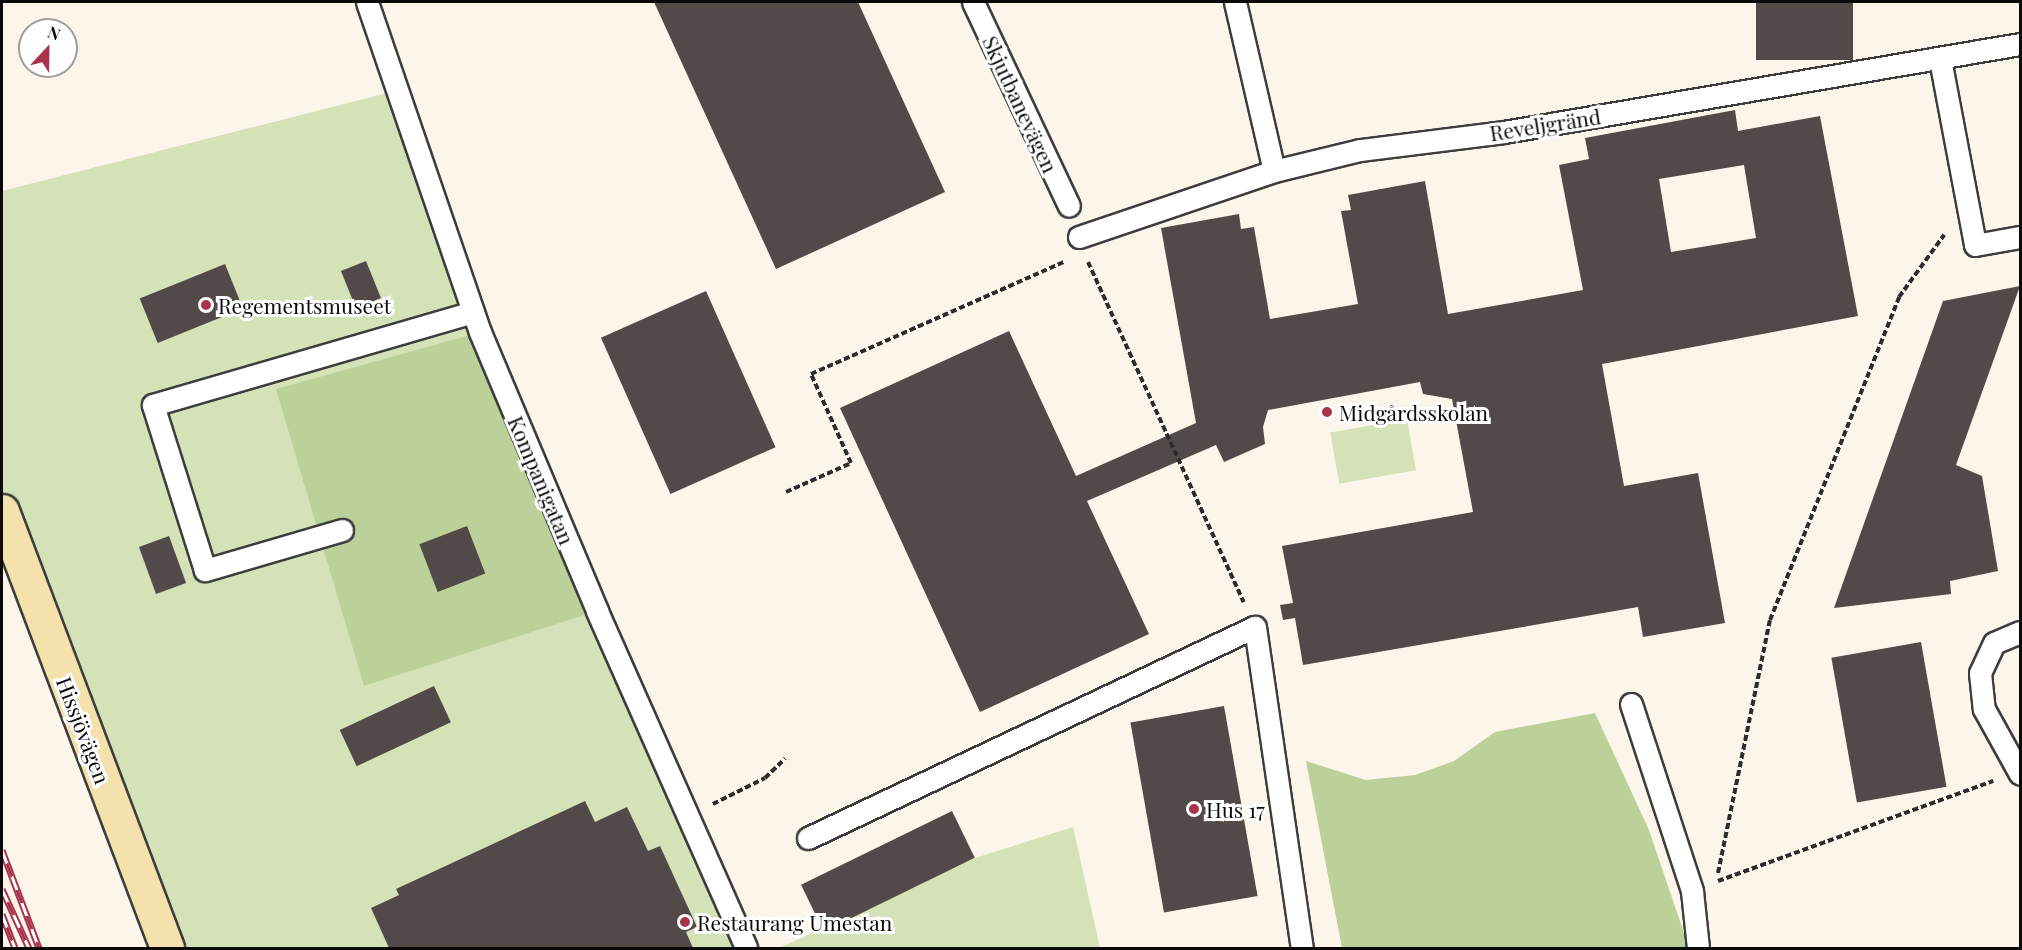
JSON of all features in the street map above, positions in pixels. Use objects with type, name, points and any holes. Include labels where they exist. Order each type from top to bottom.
[{"type":"main road","name":"Hissjövägen","points":[[2,511],[166,948]]},
{"type":"lane","name":"Kompanigatan","points":[[367,2],[473,312],[597,611],[746,948]]},
{"type":"lane","name":"Skjutbanevägen","points":[[973,2],[1069,206]]},
{"type":"lane","points":[[1235,2],[1274,171]]},
{"type":"lane","name":"Reveljgränd","points":[[1082,245],[1274,171],[1360,150],[1504,132],[2020,44]]},
{"type":"lane","points":[[1940,59],[1975,245],[2020,237]]},
{"type":"lane","points":[[342,530],[205,570],[153,405],[473,312]]},
{"type":"lane","points":[[808,838],[1255,627],[1302,948]]},
{"type":"lane","points":[[2020,632],[1994,643],[1980,673],[1984,709],[2020,772]]},
{"type":"lane","points":[[1631,704],[1692,891],[1698,948]]},
{"type":"path","points":[[1716,881],[1770,620],[1899,297],[1967,203]]},
{"type":"path","points":[[786,492],[850,464],[811,374],[1082,245],[1255,627]]},
{"type":"path","points":[[703,809],[765,778],[785,759]]},
{"type":"path","points":[[1692,891],[2020,772]]},
{"type":"green space","points":[[395,91],[480,332],[277,389],[364,685],[597,611],[746,948],[167,948],[2,511],[2,191]]},
{"type":"green space","points":[[480,332],[597,611],[364,686],[276,389]]},
{"type":"green space","points":[[1407,419],[1416,470],[1339,484],[1330,433]]},
{"type":"green space","points":[[1595,713],[1649,830],[1689,948],[1342,948],[1306,761],[1366,780],[1415,775],[1454,761],[1495,732]]},
{"type":"green space","points":[[1073,827],[1100,948],[779,948],[975,858]]},
{"type":"building","points":[[654,2],[858,2],[945,192],[776,269]]},
{"type":"building","points":[[1756,2],[1853,2],[1853,60],[1756,60]]},
{"type":"building","points":[[1735,110],[1738,131],[1820,116],[1858,316],[1602,364],[1624,486],[1698,473],[1725,623],[1643,637],[1638,607],[1303,665],[1295,618],[1283,620],[1280,605],[1293,603],[1282,546],[1473,512],[1452,399],[1423,394],[1420,382],[1268,410],[1263,427],[1265,444],[1224,462],[1216,445],[1087,501],[1149,634],[980,712],[840,408],[1009,331],[1076,476],[1196,423],[1161,228],[1239,214],[1241,229],[1254,227],[1270,319],[1358,304],[1341,211],[1351,210],[1348,195],[1425,181],[1448,314],[1583,290],[1559,165],[1589,159],[1585,138]],"holes":[[[1744,165],[1756,238],[1671,252],[1659,179]]]},
{"type":"building","points":[[366,261],[381,298],[356,308],[341,271]]},
{"type":"building","points":[[225,264],[243,309],[158,343],[140,298]]},
{"type":"building","points":[[2020,286],[1956,465],[1982,476],[1998,571],[1950,581],[1951,594],[1834,608],[1943,301]]},
{"type":"building","points":[[706,291],[776,447],[670,494],[601,338]]},
{"type":"building","points":[[467,526],[485,574],[438,592],[419,544]]},
{"type":"building","points":[[169,536],[186,583],[156,594],[139,547]]},
{"type":"building","points":[[1921,642],[1947,787],[1857,803],[1831,658]]},
{"type":"building","points":[[434,686],[451,722],[357,766],[340,730]]},
{"type":"building","name":"Hus 17","points":[[1224,706],[1258,896],[1164,913],[1130,722]]},
{"type":"building","points":[[585,801],[595,822],[627,807],[648,851],[660,846],[697,927],[686,932],[693,948],[389,948],[371,908],[399,895],[396,889]]},
{"type":"building","points":[[952,811],[975,858],[824,931],[801,885]]},
{"type":"railway","points":[[2,850],[39,948]]},
{"type":"railway","points":[[2,889],[29,948]]},
{"type":"railway","points":[[2,914],[15,948]]},
{"type":"place","name":"Regementsmuseet","points":[[206,305]]},
{"type":"place","name":"Midgårdsskolan","points":[[1327,412]]},
{"type":"place","name":"Hus 17","points":[[1194,809]]},
{"type":"place","name":"Restaurang Umestan","points":[[685,922]]}]
